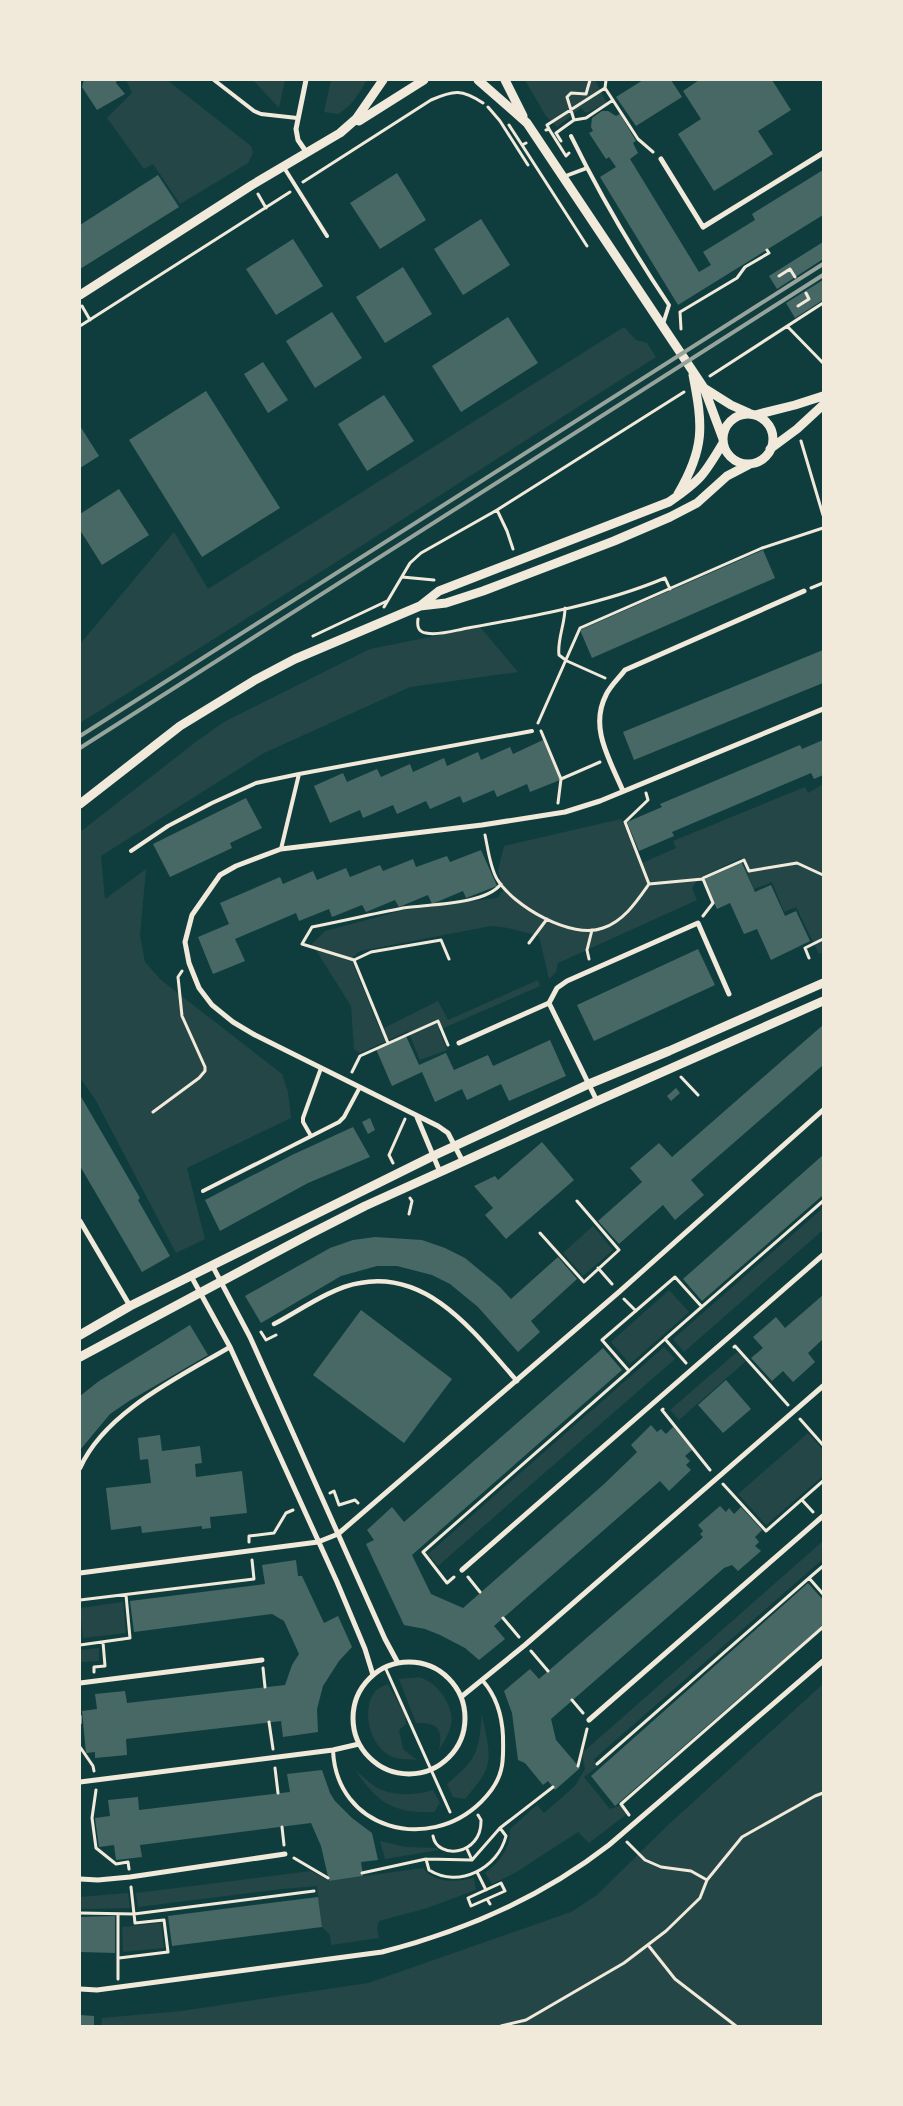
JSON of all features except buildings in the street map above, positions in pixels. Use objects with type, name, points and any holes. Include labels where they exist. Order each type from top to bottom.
[{"type":"street","points":[[306,80],[297,118],[296,135],[307,153]]},
{"type":"street","points":[[348,128],[363,110],[383,80]]},
{"type":"street","points":[[80,294],[424,80]]},
{"type":"street","points":[[478,80],[526,123]]},
{"type":"street","points":[[505,80],[526,123],[704,388],[729,455],[734,460],[750,464]]},
{"type":"street","points":[[661,159],[703,227],[823,153]]},
{"type":"street","points":[[676,497],[690,473],[700,444],[699,406],[692,372]]},
{"type":"street","points":[[704,388],[731,405],[765,421],[769,427],[772,442],[770,450]]},
{"type":"street","points":[[420,606],[439,591],[669,502],[701,478],[710,466],[723,441],[727,426],[731,420],[738,416],[795,406],[823,396]]},
{"type":"street","points":[[80,804],[180,726],[296,659],[376,623],[420,606],[446,604],[614,541],[697,503],[727,476],[765,456],[823,405]]},
{"type":"street","points":[[623,792],[601,739],[599,714],[606,694],[625,670],[804,591]]},
{"type":"street","points":[[463,1162],[448,1133],[438,1126],[233,1022],[208,999],[199,988],[189,963],[186,942],[192,915],[220,875],[236,866],[280,849],[482,825],[556,813],[600,801],[823,709]]},
{"type":"street","points":[[459,1043],[549,1003],[557,988],[566,981],[698,923],[729,994]]},
{"type":"street","points":[[80,1335],[130,1306],[433,1156],[589,1084],[669,1051],[823,982]]},
{"type":"street","points":[[81,1357],[310,1234],[440,1172],[823,1001]]},
{"type":"street","points":[[549,1003],[597,1101]]},
{"type":"street","points":[[80,1572],[318,1542],[338,1534],[517,1381],[823,1110]]},
{"type":"street","points":[[417,1116],[440,1172]]},
{"type":"street","points":[[80,1220],[130,1306]]},
{"type":"street","points":[[462,1570],[823,1255]]},
{"type":"street","points":[[212,1265],[250,1337],[385,1639],[398,1663]]},
{"type":"street","points":[[192,1276],[230,1346],[365,1649],[373,1675]]},
{"type":"street","points":[[274,1324],[333,1292],[359,1283],[386,1281],[407,1285],[439,1301],[467,1324],[517,1381]]},
{"type":"street","points":[[80,1468],[92,1446],[108,1427],[139,1402],[230,1346]]},
{"type":"street","points":[[461,1697],[483,1681],[823,1386]]},
{"type":"street","points":[[589,1720],[823,1516]]},
{"type":"street","points":[[80,1683],[262,1660]]},
{"type":"street","points":[[80,1989],[97,1990],[382,1952],[419,1942],[494,1914],[528,1898],[589,1861],[823,1661]]},
{"type":"street","points":[[414,1662],[429,1665],[442,1673],[454,1684],[461,1697],[465,1714],[464,1731],[457,1747],[446,1760],[431,1770],[416,1774],[398,1773],[382,1768],[369,1758],[359,1744],[354,1730],[353,1714],[362,1686],[385,1667],[398,1663],[414,1662]]},
{"type":"street","points":[[80,1782],[333,1750],[359,1744]]},
{"type":"street","points":[[80,1878],[124,1878],[286,1854]]},
{"type":"lane","points":[[214,80],[254,112],[297,118]]},
{"type":"lane","points":[[571,136],[601,196],[668,305],[662,326]]},
{"type":"lane","points":[[283,166],[327,236]]},
{"type":"lane","points":[[563,177],[587,168]]},
{"type":"lane","points":[[131,851],[168,826],[256,783],[532,731]]},
{"type":"lane","points":[[280,849],[299,774]]},
{"type":"lane","points":[[311,1136],[303,1122],[303,1118],[321,1068]]},
{"type":"lane","points":[[202,1190],[339,1122],[344,1117],[360,1087]]},
{"type":"lane","points":[[333,1750],[337,1778],[351,1800],[373,1819],[385,1826],[415,1830],[454,1822],[474,1810],[484,1799],[495,1786],[501,1770],[504,1750],[502,1720],[493,1693],[483,1681]]},
{"type":"path","points":[[574,120],[567,97],[571,93],[586,94],[590,80]]},
{"type":"path","points":[[606,80],[605,88],[638,139],[661,159]]},
{"type":"path","points":[[308,178],[431,100],[448,93],[459,92],[469,94],[487,106],[500,121],[528,164]]},
{"type":"path","points":[[549,129],[566,156],[569,154],[556,133],[574,120],[586,118],[613,100]]},
{"type":"path","points":[[505,119],[522,145]]},
{"type":"path","points":[[80,326],[288,194]]},
{"type":"path","points":[[685,335],[681,328],[680,312],[737,278],[745,267],[769,253],[767,250]]},
{"type":"path","points":[[779,276],[790,269],[796,277]]},
{"type":"path","points":[[798,306],[810,299],[806,293]]},
{"type":"path","points":[[80,303],[90,320]]},
{"type":"path","points":[[715,373],[823,303]]},
{"type":"path","points":[[787,326],[823,363]]},
{"type":"path","points":[[709,372],[713,377]]},
{"type":"path","points":[[376,623],[410,563],[421,553],[497,510],[681,394]]},
{"type":"path","points":[[797,429],[823,515]]},
{"type":"path","points":[[497,510],[518,562]]},
{"type":"path","points":[[556,813],[561,779],[538,723],[580,628],[762,548],[823,528]]},
{"type":"path","points":[[420,606],[417,626],[419,630],[426,633],[493,623],[564,608],[634,590],[665,578],[670,589]]},
{"type":"path","points":[[564,608],[565,620],[558,649],[559,655],[567,661],[615,683]]},
{"type":"path","points":[[561,779],[601,761],[606,774],[614,770]]},
{"type":"path","points":[[642,783],[648,800],[625,822],[649,884]]},
{"type":"path","points":[[482,825],[494,872],[501,884],[523,906],[567,929],[603,929],[617,921],[634,905],[649,884]]},
{"type":"path","points":[[649,884],[703,880],[703,878],[744,860],[749,871],[797,863],[823,874]]},
{"type":"path","points":[[698,923],[713,903],[703,880]]},
{"type":"path","points":[[449,960],[441,940],[371,952],[354,960],[302,944],[312,927],[403,908],[466,900],[495,891],[501,884]]},
{"type":"path","points":[[529,943],[547,919]]},
{"type":"path","points":[[592,930],[587,950],[592,970]]},
{"type":"path","points":[[809,958],[805,948],[823,939]]},
{"type":"path","points":[[354,960],[388,1043]]},
{"type":"path","points":[[153,1112],[200,1078],[205,1071],[205,1067],[182,1016],[178,977],[189,963]]},
{"type":"path","points":[[348,1081],[360,1056],[438,1021],[449,1048],[459,1043]]},
{"type":"path","points":[[447,1583],[422,1552],[823,1200]]},
{"type":"path","points":[[540,1233],[584,1282],[619,1250],[577,1201]]},
{"type":"path","points":[[629,1370],[602,1340],[675,1277],[702,1307]]},
{"type":"path","points":[[250,1337],[261,1331],[266,1340],[279,1334]]},
{"type":"path","points":[[665,1339],[679,1356]]},
{"type":"path","points":[[736,1346],[752,1365]]},
{"type":"path","points":[[662,1410],[678,1429]]},
{"type":"path","points":[[758,1522],[766,1531],[823,1481]]},
{"type":"path","points":[[597,1764],[823,1566]]},
{"type":"path","points":[[809,1578],[823,1594]]},
{"type":"path","points":[[80,1600],[126,1595],[130,1638],[80,1644]]},
{"type":"path","points":[[635,1823],[621,1804],[823,1627]]},
{"type":"path","points":[[103,1642],[105,1666]]},
{"type":"path","points":[[262,1660],[265,1687]]},
{"type":"path","points":[[385,1667],[445,1800]]},
{"type":"path","points":[[572,1700],[589,1720],[578,1766]]},
{"type":"path","points":[[80,1716],[80,1723]]},
{"type":"path","points":[[472,1860],[500,1828],[553,1787]]},
{"type":"path","points":[[501,2026],[526,2020],[624,1963],[666,1931],[700,1898],[707,1880],[742,1837],[823,1793]]},
{"type":"path","points":[[92,1818],[96,1848]]},
{"type":"path","points":[[434,1840],[440,1847],[449,1851],[467,1849],[479,1837],[481,1820]]},
{"type":"path","points":[[282,1827],[286,1854],[328,1878]]},
{"type":"path","points":[[426,1859],[430,1870],[436,1874],[459,1877],[478,1872],[494,1860],[504,1844],[506,1836],[500,1828]]},
{"type":"path","points":[[620,1836],[644,1860],[661,1867],[691,1871],[707,1880]]},
{"type":"path","points":[[467,1849],[472,1860]]},
{"type":"path","points":[[362,1873],[426,1859],[472,1860]]},
{"type":"path","points":[[478,1872],[486,1890]]},
{"type":"path","points":[[501,1883],[505,1891],[487,1899],[471,1906],[468,1898],[501,1883]]},
{"type":"path","points":[[80,1913],[134,1914],[314,1891]]},
{"type":"path","points":[[119,1958],[168,1952],[164,1920],[135,1923],[132,1894]]},
{"type":"path","points":[[487,1899],[494,1914]]},
{"type":"path","points":[[118,1915],[118,1987]]},
{"type":"path","points":[[648,1945],[675,1979],[736,2026]]},
{"type":"shaded area","points":[[126,80],[167,80],[251,146],[253,153],[248,163],[180,204],[153,164],[144,169],[107,118],[132,93]]},
{"type":"shaded area","points":[[253,80],[285,80],[279,108]]},
{"type":"shaded area","points":[[331,80],[367,80],[351,103],[338,114],[324,112]]},
{"type":"shaded area","points":[[525,80],[595,80],[607,103],[586,113],[581,108],[557,127],[546,116]]},
{"type":"shaded area","points":[[624,327],[636,340],[647,343],[656,357],[311,578],[80,723],[80,644],[174,532],[208,589]]},
{"type":"shaded area","points":[[480,627],[518,672],[410,687],[264,753],[101,856],[105,899],[146,869],[140,935],[145,962],[161,980],[282,1074],[288,1092],[291,1118],[187,1168],[205,1239],[176,1253],[95,1099],[80,1078],[80,832],[224,722],[370,649]]},
{"type":"shaded area","points":[[823,784],[823,952],[819,954],[796,907],[784,912],[772,882],[754,889],[741,858],[699,878],[692,888],[697,900],[558,963],[556,972],[549,979],[539,936],[508,928],[491,926],[360,951],[353,957],[352,961],[380,1030],[438,1001],[448,1020],[538,980],[540,986],[439,1030],[447,1050],[420,1060],[408,1031],[360,1053],[354,1049],[351,1006],[312,944],[325,931],[404,910],[497,898],[503,890],[498,870],[504,846],[621,819],[642,863],[676,848],[673,841],[805,787],[808,793]]},
{"type":"shaded area","points":[[823,1208],[823,1230],[684,1352],[673,1339]]},
{"type":"shaded area","points":[[593,1226],[613,1250],[583,1276],[563,1253]]},
{"type":"shaded area","points":[[669,1290],[689,1312],[630,1364],[611,1342]]},
{"type":"shaded area","points":[[664,1347],[675,1359],[438,1566],[428,1554]]},
{"type":"shaded area","points":[[737,1352],[746,1361],[679,1420],[670,1410]]},
{"type":"shaded area","points":[[808,1433],[823,1450],[823,1476],[766,1525],[738,1494]]},
{"type":"shaded area","points":[[823,1541],[823,1559],[594,1759],[597,1767],[584,1777],[610,1809],[622,1805],[628,1813],[589,1843],[578,1832],[515,1873],[492,1884],[485,1873],[504,1854],[509,1842],[510,1829],[537,1805],[544,1813],[575,1786],[585,1769],[582,1753]]},
{"type":"shaded area","points":[[123,1602],[126,1633],[83,1638],[80,1608]]},
{"type":"shaded area","points":[[99,1648],[99,1661],[80,1662],[80,1650]]},
{"type":"shaded area","points":[[421,1678],[434,1685],[440,1691],[451,1711],[451,1725],[439,1750],[440,1737],[437,1728],[429,1724],[416,1723],[399,1679]]},
{"type":"shaded area","points":[[388,1684],[405,1715],[406,1724],[399,1730],[403,1749],[417,1760],[396,1758],[385,1753],[370,1729],[368,1709],[371,1700],[377,1689]]},
{"type":"shaded area","points":[[823,1684],[823,2026],[101,2026],[102,2018],[181,2011],[368,1983],[571,1912],[597,1895],[668,1825]]},
{"type":"shaded area","points":[[482,1714],[489,1754],[486,1770],[465,1799],[453,1797],[447,1784],[465,1768],[475,1754]]},
{"type":"shaded area","points":[[356,1771],[375,1787],[388,1792],[408,1794],[433,1790],[440,1803],[434,1812],[408,1811],[397,1808],[380,1799]]},
{"type":"shaded area","points":[[380,1841],[406,1847],[436,1848],[439,1850],[385,1859]]},
{"type":"shaded area","points":[[423,1868],[434,1877],[440,1879],[453,1881],[474,1878],[476,1890],[427,1908],[379,1921],[377,1928],[379,1938],[331,1945],[330,1935],[322,1927],[317,1886],[138,1907],[136,1893],[311,1871],[329,1881]]},
{"type":"shaded area","points":[[128,1893],[130,1908],[80,1909],[80,1897]]},
{"type":"shaded area","points":[[161,1923],[164,1948],[123,1952],[122,1927]]},
{"type":"railway","points":[[80,736],[823,264]]},
{"type":"railway","points":[[80,748],[823,275]]}]
